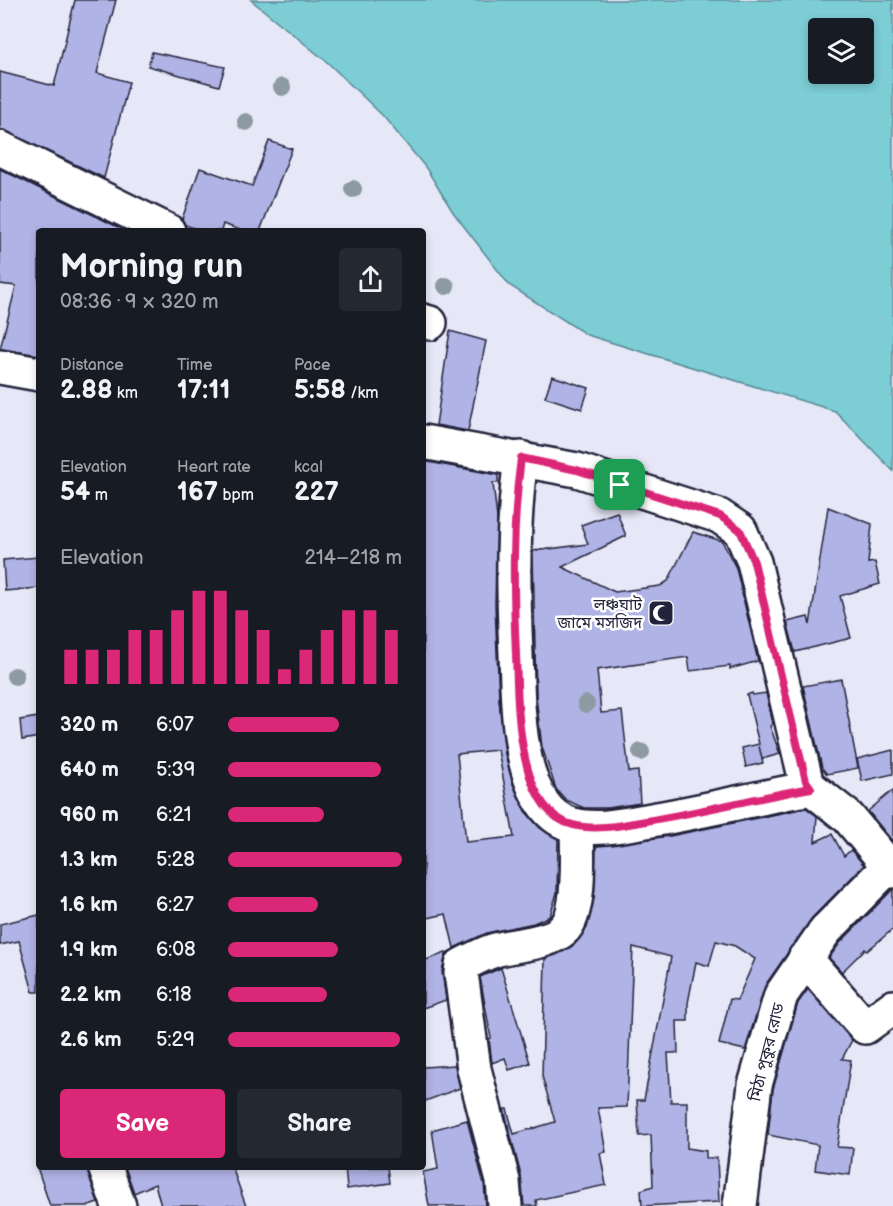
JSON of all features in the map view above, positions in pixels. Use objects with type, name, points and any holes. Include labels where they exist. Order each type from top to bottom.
[{"type":"street","points":[[0,148],[162,228]]},
{"type":"street","points":[[0,366],[36,373]]},
{"type":"street","points":[[426,442],[577,470],[720,516],[740,530],[754,562],[806,781],[811,788],[848,817],[891,868]]},
{"type":"street","points":[[521,458],[514,508],[512,568],[520,734],[529,772],[545,805],[555,816],[577,825],[616,826],[667,818],[811,788]]},
{"type":"street","points":[[505,1206],[502,1181],[474,1069],[461,973],[462,965],[479,956],[552,936],[564,929],[573,910],[576,890],[577,825]]},
{"type":"street","name":"মিঠা পুকুর রোড","points":[[740,1206],[755,1085],[781,995],[825,931],[891,868]]},
{"type":"street","points":[[806,958],[866,1027],[893,1007]]},
{"type":"street","points":[[106,1170],[119,1206]]},
{"type":"water","points":[[251,0],[893,0],[893,471],[835,411],[587,335],[509,285],[453,212],[426,168],[383,116],[327,62]]},
{"type":"building","points":[[75,0],[116,0],[97,73],[129,82],[104,178],[0,129],[0,72],[54,86]]},
{"type":"building","points":[[152,52],[225,67],[219,86],[148,66]]},
{"type":"building","points":[[269,141],[292,149],[261,228],[234,228],[223,224],[222,228],[194,228],[185,225],[182,219],[200,168],[252,186]]},
{"type":"building","points":[[0,169],[120,228],[36,228],[36,355],[0,349],[16,286],[0,284]]},
{"type":"building","points":[[450,331],[486,341],[468,431],[436,425]]},
{"type":"building","points":[[552,376],[589,388],[582,409],[545,397]]},
{"type":"building","points":[[426,462],[498,475],[498,483],[493,483],[497,518],[495,605],[499,699],[505,754],[513,784],[525,811],[540,828],[558,839],[557,893],[550,916],[534,923],[487,933],[454,948],[446,914],[426,918]],"holes":[[[498,750],[514,837],[466,842],[457,754]]]},
{"type":"building","points":[[828,507],[872,524],[868,563],[875,562],[880,584],[840,596],[851,638],[795,652],[787,622],[808,617],[810,625]]},
{"type":"building","points":[[617,512],[626,536],[562,567],[615,592],[660,586],[668,581],[693,532],[722,541],[736,568],[758,661],[730,669],[730,666],[690,671],[688,657],[597,670],[601,713],[622,711],[629,772],[638,771],[640,803],[608,808],[584,808],[566,800],[556,789],[542,747],[536,697],[533,551],[588,544],[581,525]]},
{"type":"building","points":[[36,557],[36,588],[5,591],[3,560]]},
{"type":"building","points":[[841,679],[858,768],[827,774],[822,768],[803,686]]},
{"type":"building","points":[[752,693],[753,695],[766,693],[773,724],[770,726],[780,754],[762,759],[763,763],[746,767],[742,748],[759,744],[747,695]]},
{"type":"building","points":[[36,717],[36,738],[22,740],[20,720]]},
{"type":"building","points":[[893,750],[893,774],[862,781],[857,759]]},
{"type":"building","points":[[893,790],[893,842],[868,811]]},
{"type":"building","points":[[806,808],[817,816],[815,842],[832,834],[844,856],[851,850],[864,865],[812,918],[766,984],[745,1050],[719,1044],[730,999],[737,1000],[755,959],[735,946],[716,941],[709,966],[696,962],[688,1003],[688,1021],[677,1021],[678,1053],[668,1053],[671,1102],[687,1102],[687,1148],[706,1151],[706,1158],[717,1158],[719,1202],[642,1206],[641,1190],[653,1186],[651,1135],[639,1136],[637,1100],[644,1100],[671,957],[633,947],[627,1107],[598,1108],[606,1152],[600,1153],[606,1185],[536,1200],[537,1206],[524,1206],[521,1176],[504,1109],[507,1109],[514,1134],[555,1122],[542,1076],[545,959],[574,945],[587,928],[594,898],[596,846],[670,836]]},
{"type":"building","points":[[893,889],[893,929],[867,951],[865,949],[842,972],[829,958],[840,943]]},
{"type":"building","points":[[36,916],[36,992],[33,992],[19,941],[0,945],[0,924]]},
{"type":"building","points":[[451,951],[446,955],[442,971],[446,1000],[426,1007],[426,960]]},
{"type":"building","points":[[501,968],[530,1063],[509,1070],[505,1058],[492,1063],[489,1039],[491,1038],[480,977]]},
{"type":"building","points":[[808,989],[852,1040],[842,1059],[851,1060],[837,1147],[853,1148],[850,1175],[815,1170],[818,1145],[768,1135],[773,1089],[798,1003]]},
{"type":"building","points":[[455,1065],[460,1088],[426,1101],[426,1067]]},
{"type":"building","points":[[467,1120],[484,1184],[486,1206],[429,1206],[423,1172],[438,1169],[432,1130]]},
{"type":"building","points":[[38,1170],[88,1170],[98,1203],[89,1206],[50,1206]]},
{"type":"building","points":[[126,1170],[233,1170],[246,1206],[161,1206],[155,1184],[134,1193]]},
{"type":"building","points":[[345,1170],[388,1170],[390,1183],[347,1189]]},
{"type":"place","name":"লঞ্চঘাট জামে মসজিদ","points":[[661,613]]},
{"type":"route","points":[[521,458],[577,470],[620,485],[720,516],[740,530],[749,546],[754,562],[806,781],[811,788],[667,818],[616,826],[572,825],[555,816],[545,805],[529,772],[520,734],[512,568],[514,508],[521,458]]}]
